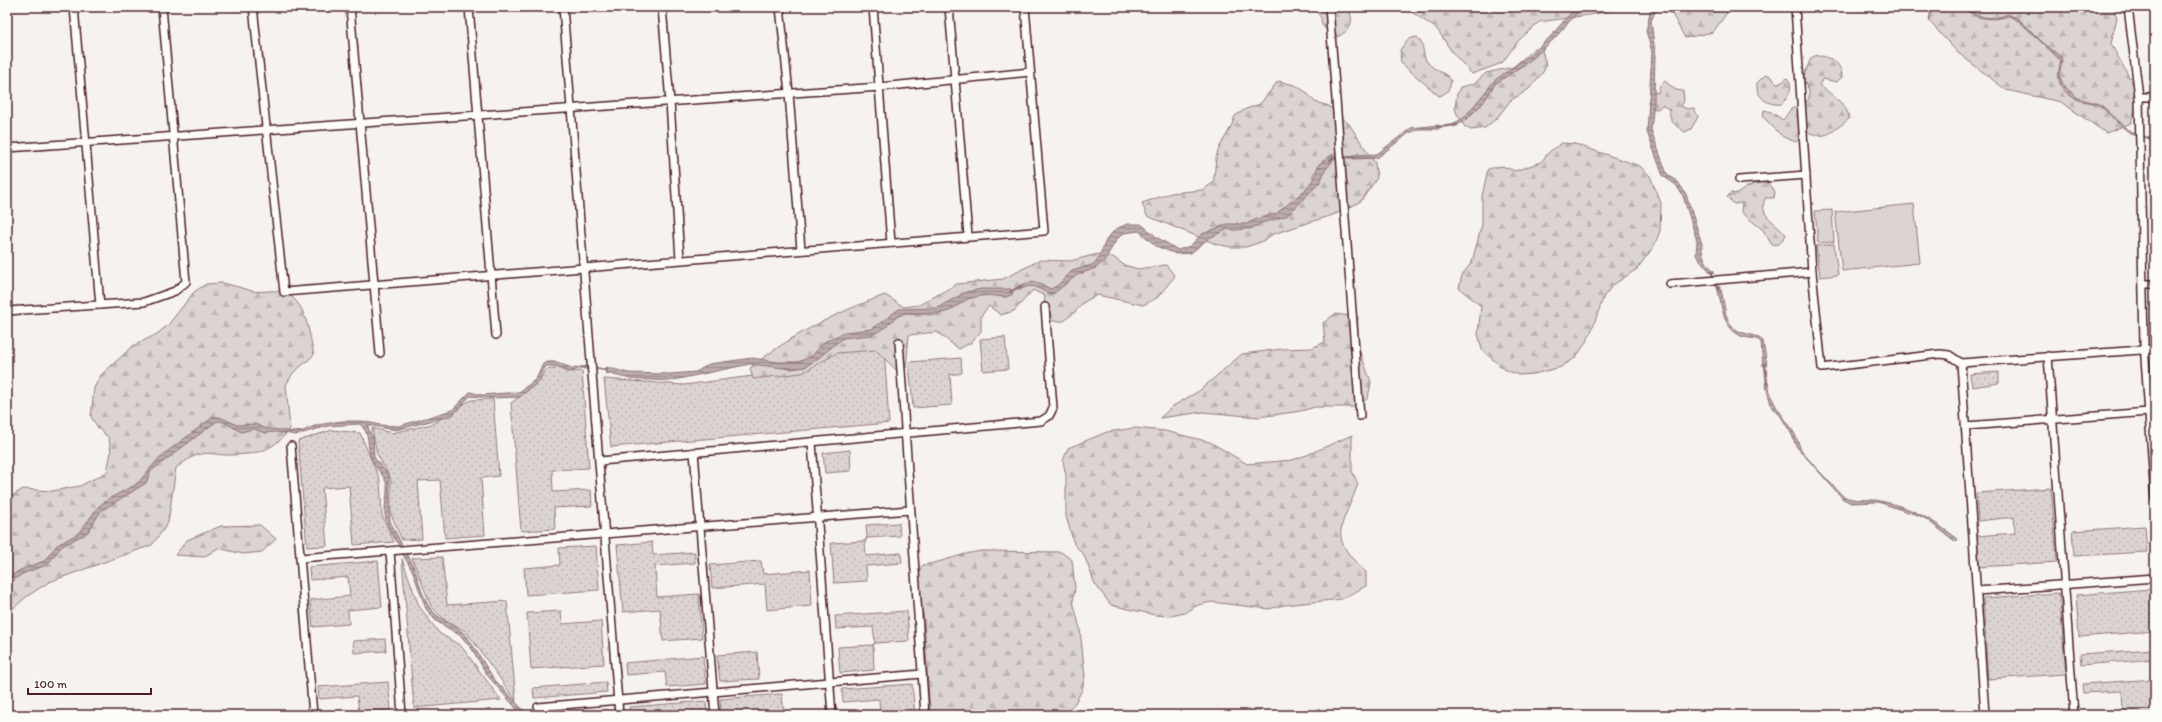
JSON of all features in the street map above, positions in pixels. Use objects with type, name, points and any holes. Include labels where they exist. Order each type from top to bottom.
[{"type":"street","points":[[74,7],[100,305]]},
{"type":"street","points":[[7,311],[144,302],[175,291],[186,282],[172,137],[162,7]]},
{"type":"street","points":[[253,7],[265,130],[284,292],[680,259],[1044,231],[1025,7]]},
{"type":"street","points":[[350,7],[380,353]]},
{"type":"street","points":[[469,7],[496,335]]},
{"type":"street","points":[[564,7],[570,109],[594,370],[619,715]]},
{"type":"street","points":[[662,7],[670,102],[680,259]]},
{"type":"street","points":[[780,7],[789,93],[801,250]]},
{"type":"street","points":[[873,7],[891,243]]},
{"type":"street","points":[[949,7],[968,236]]},
{"type":"street","points":[[1329,7],[1360,416]]},
{"type":"street","points":[[1794,7],[1812,272],[1822,368],[1940,354],[1949,355],[1961,363],[2155,349]]},
{"type":"street","points":[[2128,7],[2139,97],[2144,284],[2144,350],[2155,498]]},
{"type":"street","points":[[7,148],[880,87],[955,78],[1030,72]]},
{"type":"street","points":[[2139,97],[2155,97]]},
{"type":"street","points":[[1739,180],[1806,175]]},
{"type":"street","points":[[1670,284],[1812,272]]},
{"type":"street","points":[[2144,284],[2155,284]]},
{"type":"street","points":[[600,461],[1041,421],[1049,416],[1053,408],[1045,307]]},
{"type":"street","points":[[899,342],[925,715]]},
{"type":"street","points":[[2048,356],[2074,715]]},
{"type":"street","points":[[1961,363],[1985,715]]},
{"type":"street","points":[[1966,426],[2149,412]]},
{"type":"street","points":[[812,442],[832,715]]},
{"type":"street","points":[[291,446],[313,715]]},
{"type":"street","points":[[694,452],[715,715]]},
{"type":"street","points":[[300,558],[910,510]]},
{"type":"street","points":[[390,551],[402,715]]},
{"type":"street","points":[[1977,591],[2155,578]]},
{"type":"street","points":[[538,708],[922,674]]},
{"type":"green space","points":[[1314,7],[1347,7],[1351,17],[1350,26],[1344,33],[1334,38],[1322,25],[1321,18]]},
{"type":"green space","points":[[1404,7],[1624,7],[1596,14],[1539,22],[1518,41],[1502,63],[1472,74],[1452,52],[1437,29]]},
{"type":"green space","points":[[1661,7],[1729,7],[1729,10],[1713,32],[1685,38],[1672,14]]},
{"type":"green space","points":[[1931,7],[2112,7],[2117,17],[2111,44],[2139,95],[2131,123],[2106,133],[2061,102],[2006,90],[1957,52],[1929,21]]},
{"type":"green space","points":[[1417,37],[1422,44],[1428,63],[1451,80],[1450,86],[1445,94],[1439,96],[1401,63],[1400,50],[1408,39]]},
{"type":"green space","points":[[1535,48],[1542,50],[1546,66],[1529,89],[1510,101],[1497,118],[1485,128],[1471,130],[1465,127],[1455,108],[1457,94],[1460,87],[1474,84],[1486,73],[1513,67]]},
{"type":"green space","points":[[1817,55],[1831,59],[1840,67],[1842,77],[1837,82],[1823,79],[1819,85],[1842,104],[1848,114],[1849,119],[1829,134],[1819,135],[1805,131],[1796,142],[1783,137],[1763,117],[1764,110],[1771,112],[1783,120],[1791,109],[1805,104],[1809,98],[1809,91],[1803,78],[1811,58]]},
{"type":"green space","points":[[1765,75],[1769,75],[1777,83],[1781,83],[1787,78],[1789,81],[1790,92],[1781,104],[1767,102],[1760,96],[1757,83]]},
{"type":"green space","points":[[1278,81],[1295,85],[1306,92],[1315,102],[1329,106],[1349,124],[1375,163],[1377,178],[1361,201],[1333,215],[1273,234],[1261,242],[1246,247],[1231,247],[1216,244],[1147,216],[1142,203],[1171,193],[1202,190],[1213,183],[1217,154],[1235,116],[1246,109],[1260,104]]},
{"type":"green space","points":[[1665,81],[1676,90],[1683,91],[1684,101],[1681,106],[1687,109],[1694,108],[1698,117],[1691,129],[1685,132],[1671,120],[1670,110],[1662,105],[1658,109],[1651,108],[1648,102],[1650,96],[1657,92],[1658,93],[1660,85]]},
{"type":"green space","points":[[1562,143],[1575,144],[1640,166],[1650,176],[1661,203],[1660,231],[1654,246],[1637,269],[1613,285],[1604,296],[1590,335],[1575,358],[1561,367],[1534,374],[1518,375],[1504,369],[1482,350],[1478,334],[1481,306],[1459,288],[1462,275],[1472,262],[1482,224],[1482,196],[1488,169],[1502,166],[1515,171],[1541,162],[1549,152]]},
{"type":"green space","points":[[1761,182],[1767,182],[1775,192],[1774,198],[1765,198],[1764,210],[1766,215],[1783,230],[1786,235],[1779,244],[1772,245],[1763,230],[1741,212],[1742,203],[1734,204],[1727,197],[1731,193],[1737,194],[1747,187]]},
{"type":"green space","points":[[1914,204],[1920,263],[1842,271],[1835,212]]},
{"type":"green space","points":[[1832,210],[1834,242],[1818,243],[1815,211]]},
{"type":"green space","points":[[1834,244],[1838,275],[1820,277],[1816,246]]},
{"type":"green space","points":[[1098,254],[1113,257],[1124,265],[1138,269],[1166,265],[1175,276],[1157,298],[1143,305],[1097,295],[1084,302],[1064,321],[1050,321],[1043,309],[1045,296],[1033,290],[1014,311],[1001,315],[989,306],[981,316],[981,331],[972,342],[959,349],[937,332],[909,335],[906,368],[898,372],[876,350],[837,353],[802,373],[753,379],[750,368],[781,345],[831,317],[885,295],[904,307],[919,305],[957,284],[1003,279],[1040,260],[1070,261]]},
{"type":"green space","points":[[222,283],[252,291],[282,292],[297,302],[302,310],[306,319],[314,355],[293,373],[286,385],[290,429],[277,443],[262,451],[236,455],[204,453],[188,460],[176,468],[168,523],[152,545],[49,582],[26,597],[7,614],[7,499],[23,489],[52,491],[80,486],[107,472],[111,452],[109,438],[99,429],[91,417],[94,388],[101,375],[133,346],[157,334],[168,325],[194,292],[206,284]]},
{"type":"green space","points":[[1335,314],[1358,317],[1357,344],[1371,382],[1368,398],[1357,407],[1315,407],[1301,411],[1259,417],[1203,412],[1160,418],[1173,406],[1199,391],[1242,354],[1282,349],[1312,348],[1325,342],[1323,323]]},
{"type":"green space","points":[[883,333],[889,423],[611,447],[604,379],[684,385],[805,369],[829,352]]},
{"type":"green space","points":[[1005,337],[1008,369],[983,371],[980,339]]},
{"type":"green space","points":[[961,358],[962,373],[950,375],[952,405],[913,408],[909,362]]},
{"type":"green space","points":[[560,368],[567,372],[582,371],[589,468],[552,470],[553,492],[591,490],[592,506],[554,508],[555,529],[521,531],[511,403],[540,381],[546,370]]},
{"type":"green space","points":[[1999,372],[1999,383],[1972,387],[1970,374]]},
{"type":"green space","points":[[493,399],[499,476],[481,478],[485,535],[445,538],[440,480],[418,481],[422,539],[402,540],[391,514],[391,479],[377,454],[372,428],[392,433],[432,424],[471,400]]},
{"type":"green space","points":[[1135,428],[1165,431],[1210,442],[1247,464],[1292,460],[1352,435],[1352,471],[1358,484],[1343,521],[1341,539],[1345,549],[1366,572],[1366,586],[1342,599],[1284,605],[1269,609],[1211,602],[1198,605],[1185,613],[1171,616],[1155,615],[1111,605],[1095,584],[1084,555],[1074,544],[1066,516],[1066,476],[1063,461],[1068,448],[1107,432]]},
{"type":"green space","points":[[332,430],[360,433],[380,480],[382,515],[394,542],[354,545],[349,486],[322,488],[327,546],[307,547],[298,441]]},
{"type":"green space","points":[[850,450],[851,471],[825,473],[823,453]]},
{"type":"green space","points":[[2051,488],[2057,562],[1979,567],[1977,536],[2015,533],[2014,517],[1978,521],[1976,493]]},
{"type":"green space","points":[[899,523],[900,536],[867,538],[865,542],[866,556],[901,553],[902,563],[866,566],[867,581],[834,583],[831,543],[865,541],[867,537],[866,525]]},
{"type":"green space","points":[[260,525],[276,539],[262,552],[243,554],[218,548],[204,557],[175,555],[187,540],[221,526]]},
{"type":"green space","points":[[2145,526],[2147,552],[2074,556],[2072,531]]},
{"type":"green space","points":[[652,542],[653,555],[695,552],[695,563],[655,566],[657,597],[699,594],[702,638],[663,641],[660,609],[623,612],[617,545]]},
{"type":"green space","points":[[596,546],[599,590],[526,595],[524,568],[560,565],[559,548]]},
{"type":"green space","points":[[982,551],[1061,552],[1072,560],[1075,588],[1073,601],[1080,629],[1085,676],[1082,690],[1075,703],[1065,713],[1046,715],[930,715],[924,619],[915,576],[923,565]]},
{"type":"green space","points":[[442,557],[447,605],[507,601],[516,701],[466,631],[447,622],[431,606],[412,558]]},
{"type":"green space","points":[[402,559],[419,606],[439,633],[461,646],[501,700],[414,708]]},
{"type":"green space","points":[[378,561],[382,607],[348,610],[349,624],[313,627],[310,600],[350,596],[348,577],[310,580],[309,567]]},
{"type":"green space","points":[[761,561],[763,574],[810,570],[812,606],[767,610],[765,584],[712,588],[710,565]]},
{"type":"green space","points":[[2151,589],[2154,631],[2079,637],[2076,595]]},
{"type":"green space","points":[[2059,593],[2066,674],[1988,679],[1983,598]]},
{"type":"green space","points":[[561,611],[562,624],[601,621],[604,664],[531,669],[527,613]]},
{"type":"green space","points":[[907,611],[909,641],[875,643],[873,646],[874,670],[840,673],[838,647],[873,645],[875,642],[873,627],[836,629],[835,616]]},
{"type":"green space","points":[[385,639],[386,651],[354,653],[353,641]]},
{"type":"green space","points":[[2155,649],[2155,659],[2081,665],[2080,654]]},
{"type":"green space","points":[[757,652],[759,679],[720,681],[717,655]]},
{"type":"green space","points":[[703,656],[706,684],[667,687],[665,672],[626,675],[625,663]]},
{"type":"green space","points":[[2155,679],[2155,715],[2094,715],[2123,713],[2122,691],[2083,693],[2082,684]]},
{"type":"green space","points":[[388,682],[391,710],[359,712],[357,696],[319,699],[318,687]]},
{"type":"green space","points":[[606,682],[607,692],[534,698],[533,688]]},
{"type":"green space","points":[[912,684],[915,715],[880,715],[879,699],[843,702],[842,689]]},
{"type":"green space","points":[[782,694],[784,715],[721,715],[720,699]]},
{"type":"green space","points":[[706,701],[707,715],[630,715],[629,707]]},
{"type":"green space","points":[[608,710],[608,715],[585,715],[584,712]]},
{"type":"shaded area","points":[[1576,7],[1582,7],[1554,39],[1532,59],[1495,84],[1483,103],[1466,120],[1454,127],[1454,123],[1464,118],[1495,80],[1529,56],[1550,37]]},
{"type":"shaded area","points":[[1651,7],[1654,7],[1655,12],[1651,21],[1655,53],[1654,102],[1651,130],[1667,174],[1678,182],[1686,194],[1702,244],[1703,256],[1715,272],[1711,273],[1696,255],[1697,241],[1683,196],[1676,185],[1663,176],[1647,132],[1652,52],[1646,31]]},
{"type":"shaded area","points":[[1963,7],[1983,17],[1996,18],[2008,14],[2019,19],[2041,41],[2061,57],[2062,62],[2059,75],[2061,61],[2020,22],[2009,16],[1990,19],[1973,15]]},
{"type":"shaded area","points":[[2059,75],[2064,86],[2078,98],[2100,104],[2135,134],[2135,136],[2121,126],[2100,106],[2076,99],[2065,92],[2060,83]]},
{"type":"shaded area","points":[[1439,125],[1439,129],[1420,129],[1409,133],[1377,158],[1353,159],[1353,155],[1377,154],[1411,128]]},
{"type":"shaded area","points":[[1333,154],[1332,162],[1326,169],[1320,182],[1288,215],[1260,224],[1251,229],[1228,229],[1209,238],[1191,253],[1176,254],[1156,246],[1139,231],[1124,233],[1117,239],[1104,261],[1096,268],[1077,275],[1053,294],[1030,286],[1020,290],[1018,286],[1033,281],[1051,289],[1058,285],[1072,271],[1092,265],[1097,261],[1107,238],[1116,229],[1127,224],[1141,224],[1158,238],[1178,250],[1190,246],[1201,235],[1227,224],[1246,224],[1259,218],[1276,214],[1305,190],[1312,181],[1319,164]]},
{"type":"shaded area","points":[[1717,287],[1720,287],[1722,292],[1725,310],[1732,326],[1740,332],[1757,337],[1763,341],[1767,365],[1763,366],[1761,342],[1756,339],[1741,336],[1730,327],[1726,321]]},
{"type":"shaded area","points":[[981,289],[1011,289],[1013,294],[1006,297],[984,295],[968,299],[949,311],[935,315],[906,313],[898,316],[883,329],[871,335],[843,338],[805,367],[792,369],[750,364],[669,381],[631,379],[605,373],[606,367],[628,373],[670,374],[696,372],[709,364],[752,358],[778,362],[798,362],[812,356],[824,342],[845,332],[872,329],[899,309],[937,308],[966,292]]},
{"type":"shaded area","points":[[547,362],[555,362],[572,368],[589,366],[589,370],[581,368],[569,372],[556,366],[547,366],[544,369],[539,381],[520,397],[490,398],[470,396],[453,415],[396,430],[367,425],[373,438],[374,457],[389,476],[390,521],[403,547],[400,547],[387,523],[385,511],[387,489],[386,482],[373,461],[366,432],[360,424],[328,426],[296,435],[276,432],[265,433],[254,429],[241,432],[224,422],[217,421],[151,471],[146,483],[101,511],[88,532],[61,547],[47,565],[24,573],[11,582],[7,587],[9,578],[20,570],[44,561],[57,545],[79,533],[98,507],[108,499],[137,484],[160,457],[213,417],[220,417],[237,425],[255,424],[264,428],[295,432],[303,431],[317,425],[342,421],[362,421],[381,425],[399,426],[452,410],[470,392],[482,395],[519,392],[536,379],[543,364]]},
{"type":"shaded area","points":[[1768,382],[1775,403],[1793,431],[1803,452],[1814,466],[1843,496],[1852,499],[1880,501],[1902,507],[1922,515],[1958,539],[1956,542],[1923,517],[1878,502],[1851,503],[1843,499],[1796,446],[1792,435],[1780,415],[1772,408],[1765,383]]},
{"type":"shaded area","points":[[402,553],[406,553],[413,565],[428,605],[441,618],[467,636],[494,679],[528,715],[522,715],[487,675],[472,649],[461,636],[436,621],[426,609],[413,572]]},
{"type":"waterway","points":[[1437,127],[1457,125]]},
{"type":"waterway","points":[[2133,133],[2155,141]]},
{"type":"waterway","points":[[1330,160],[1334,158],[1356,157]]},
{"type":"waterway","points":[[1711,271],[1719,290]]},
{"type":"waterway","points":[[1010,292],[1021,286]]},
{"type":"waterway","points":[[1765,364],[1767,384]]},
{"type":"waterway","points":[[593,368],[607,370]]}]
